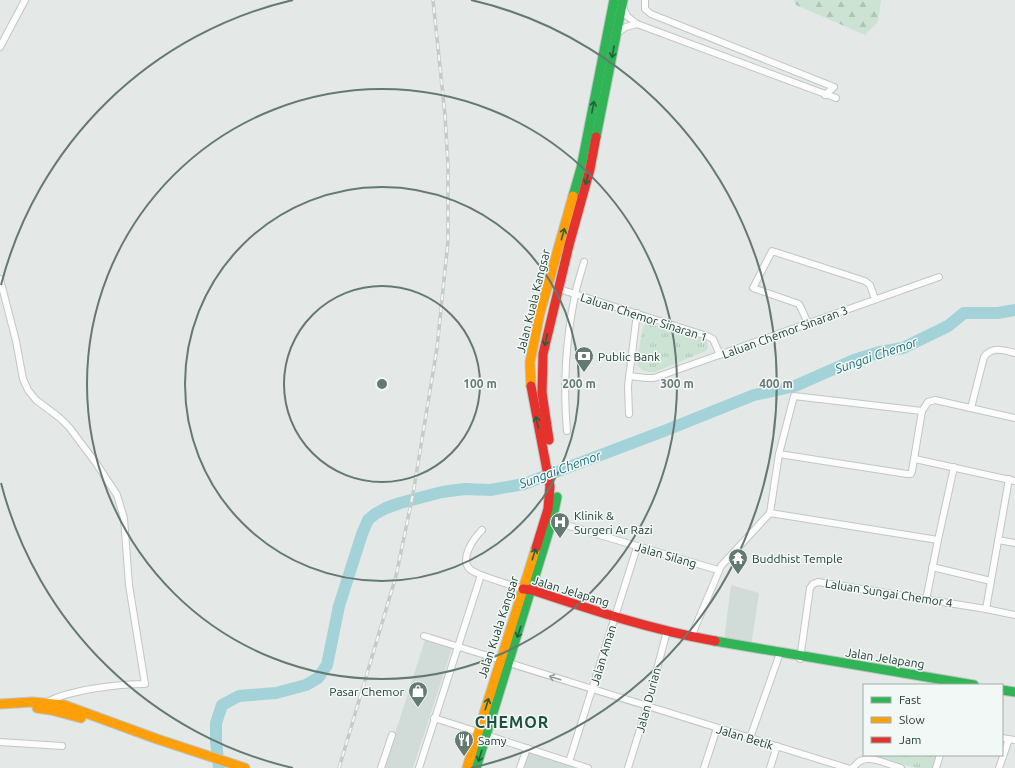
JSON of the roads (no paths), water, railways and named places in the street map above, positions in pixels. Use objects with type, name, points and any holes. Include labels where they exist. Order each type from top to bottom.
[{"type":"main road","name":"Jalan Kuala Kangsar","points":[[467,768],[482,734],[549,520],[549,502],[553,485],[543,407],[542,366],[546,338],[590,169],[616,34],[620,1]]},
{"type":"main road","name":"Jalan Kuala Kangsar","points":[[549,459],[532,394],[530,371],[532,353],[540,313],[557,257],[582,163],[620,1]]},
{"type":"main road","points":[[532,353],[550,299],[559,289],[555,279],[557,257]]},
{"type":"main road","name":"Jalan Jelapang","points":[[528,591],[614,620],[666,633],[800,659],[947,684]]},
{"type":"main road","name":"Jalan Jelapang","points":[[666,633],[779,655]]},
{"type":"main road","name":"Jalan Jelapang","points":[[800,659],[967,684]]},
{"type":"main road","points":[[1003,690],[1015,692]]},
{"type":"main road","points":[[1003,693],[1015,695]]},
{"type":"main road","points":[[0,704],[45,702],[64,705],[157,739],[245,768]]},
{"type":"main road","points":[[0,710],[28,708],[51,710],[157,739]]},
{"type":"main road","name":"Jalan Kuala Kangsar","points":[[476,768],[482,734]]},
{"type":"street","points":[[0,48],[26,0]]},
{"type":"street","points":[[645,0],[645,9],[651,14],[834,87],[825,95]]},
{"type":"street","points":[[620,1],[627,16],[637,24],[836,98]]},
{"type":"street","points":[[616,34],[626,27],[637,24]]},
{"type":"street","points":[[673,38],[677,24]]},
{"type":"street","points":[[808,323],[799,304],[753,288],[772,251],[865,281],[870,285],[875,299]]},
{"type":"street","points":[[567,431],[564,386],[575,294],[584,262]]},
{"type":"street","name":"Laluan Chemor Sinaran 3","points":[[629,376],[654,378],[939,277]]},
{"type":"street","points":[[0,279],[14,334],[23,380],[28,390],[36,400],[60,418],[69,428],[96,463],[117,496],[124,518],[129,584],[145,684],[87,690],[57,696],[45,702]]},
{"type":"street","name":"Laluan Chemor Sinaran 1","points":[[559,289],[710,337],[720,355]]},
{"type":"street","points":[[629,414],[629,376],[637,313]]},
{"type":"street","points":[[971,408],[984,357],[987,352],[1000,349],[1015,352]]},
{"type":"street","points":[[691,637],[715,583],[718,570],[770,513],[779,454],[794,396],[922,411]]},
{"type":"street","points":[[779,454],[911,474],[915,459],[922,411],[928,402],[935,400],[1015,418]]},
{"type":"street","points":[[915,459],[1012,480],[998,540],[986,609]]},
{"type":"street","points":[[926,600],[954,468]]},
{"type":"street","points":[[770,513],[938,540]]},
{"type":"street","name":"Jalan Silang","points":[[549,520],[718,570]]},
{"type":"street","points":[[482,530],[472,541],[466,564],[471,570],[481,575],[528,591]]},
{"type":"street","points":[[998,540],[1015,543]]},
{"type":"street","name":"Jalan Aman","points":[[569,762],[637,547]]},
{"type":"street","points":[[932,567],[991,581]]},
{"type":"street","points":[[419,768],[481,575]]},
{"type":"street","name":"Laluan Sungai Chemor 4","points":[[800,659],[810,588],[813,584],[818,582],[1015,615]]},
{"type":"street","name":"Jalan Durian","points":[[628,768],[666,633]]},
{"type":"street","name":"Jalan Betik","points":[[424,636],[592,690],[847,768]]},
{"type":"street","points":[[750,738],[779,655]]},
{"type":"street","points":[[434,718],[588,768]]},
{"type":"street","points":[[704,768],[717,728]]},
{"type":"street","points":[[381,768],[392,735]]},
{"type":"street","points":[[999,768],[1012,740]]},
{"type":"street","points":[[0,742],[62,746]]},
{"type":"street","points":[[770,768],[777,746]]},
{"type":"street","points":[[520,768],[527,748]]},
{"type":"street","points":[[936,768],[940,756]]},
{"type":"street","points":[[852,768],[858,762],[864,760],[874,760],[901,768]]},
{"type":"waterway","name":"Sungai Chemor","points":[[219,768],[216,723],[222,705],[239,696],[276,693],[306,685],[318,678],[327,665],[339,606],[362,534],[368,520],[375,514],[400,503],[442,492],[465,489],[490,490],[524,484],[754,395],[795,386],[854,360],[880,352],[903,348],[948,326],[964,313],[998,313],[1015,310]]},
{"type":"railway","points":[[339,768],[396,576],[413,494],[437,348],[448,241],[448,165],[445,115],[433,0]]},
{"type":"place","name":"Public Bank","points":[[584,373]]},
{"type":"place","name":"Klinik & Surgeri Ar Razi","points":[[560,539]]},
{"type":"place","name":"Buddhist Temple","points":[[738,575]]},
{"type":"place","name":"Pasar Chemor","points":[[418,708]]},
{"type":"place","name":"Samy","points":[[464,757]]},
{"type":"district","name":"CHEMOR","points":[[512,722]]}]
